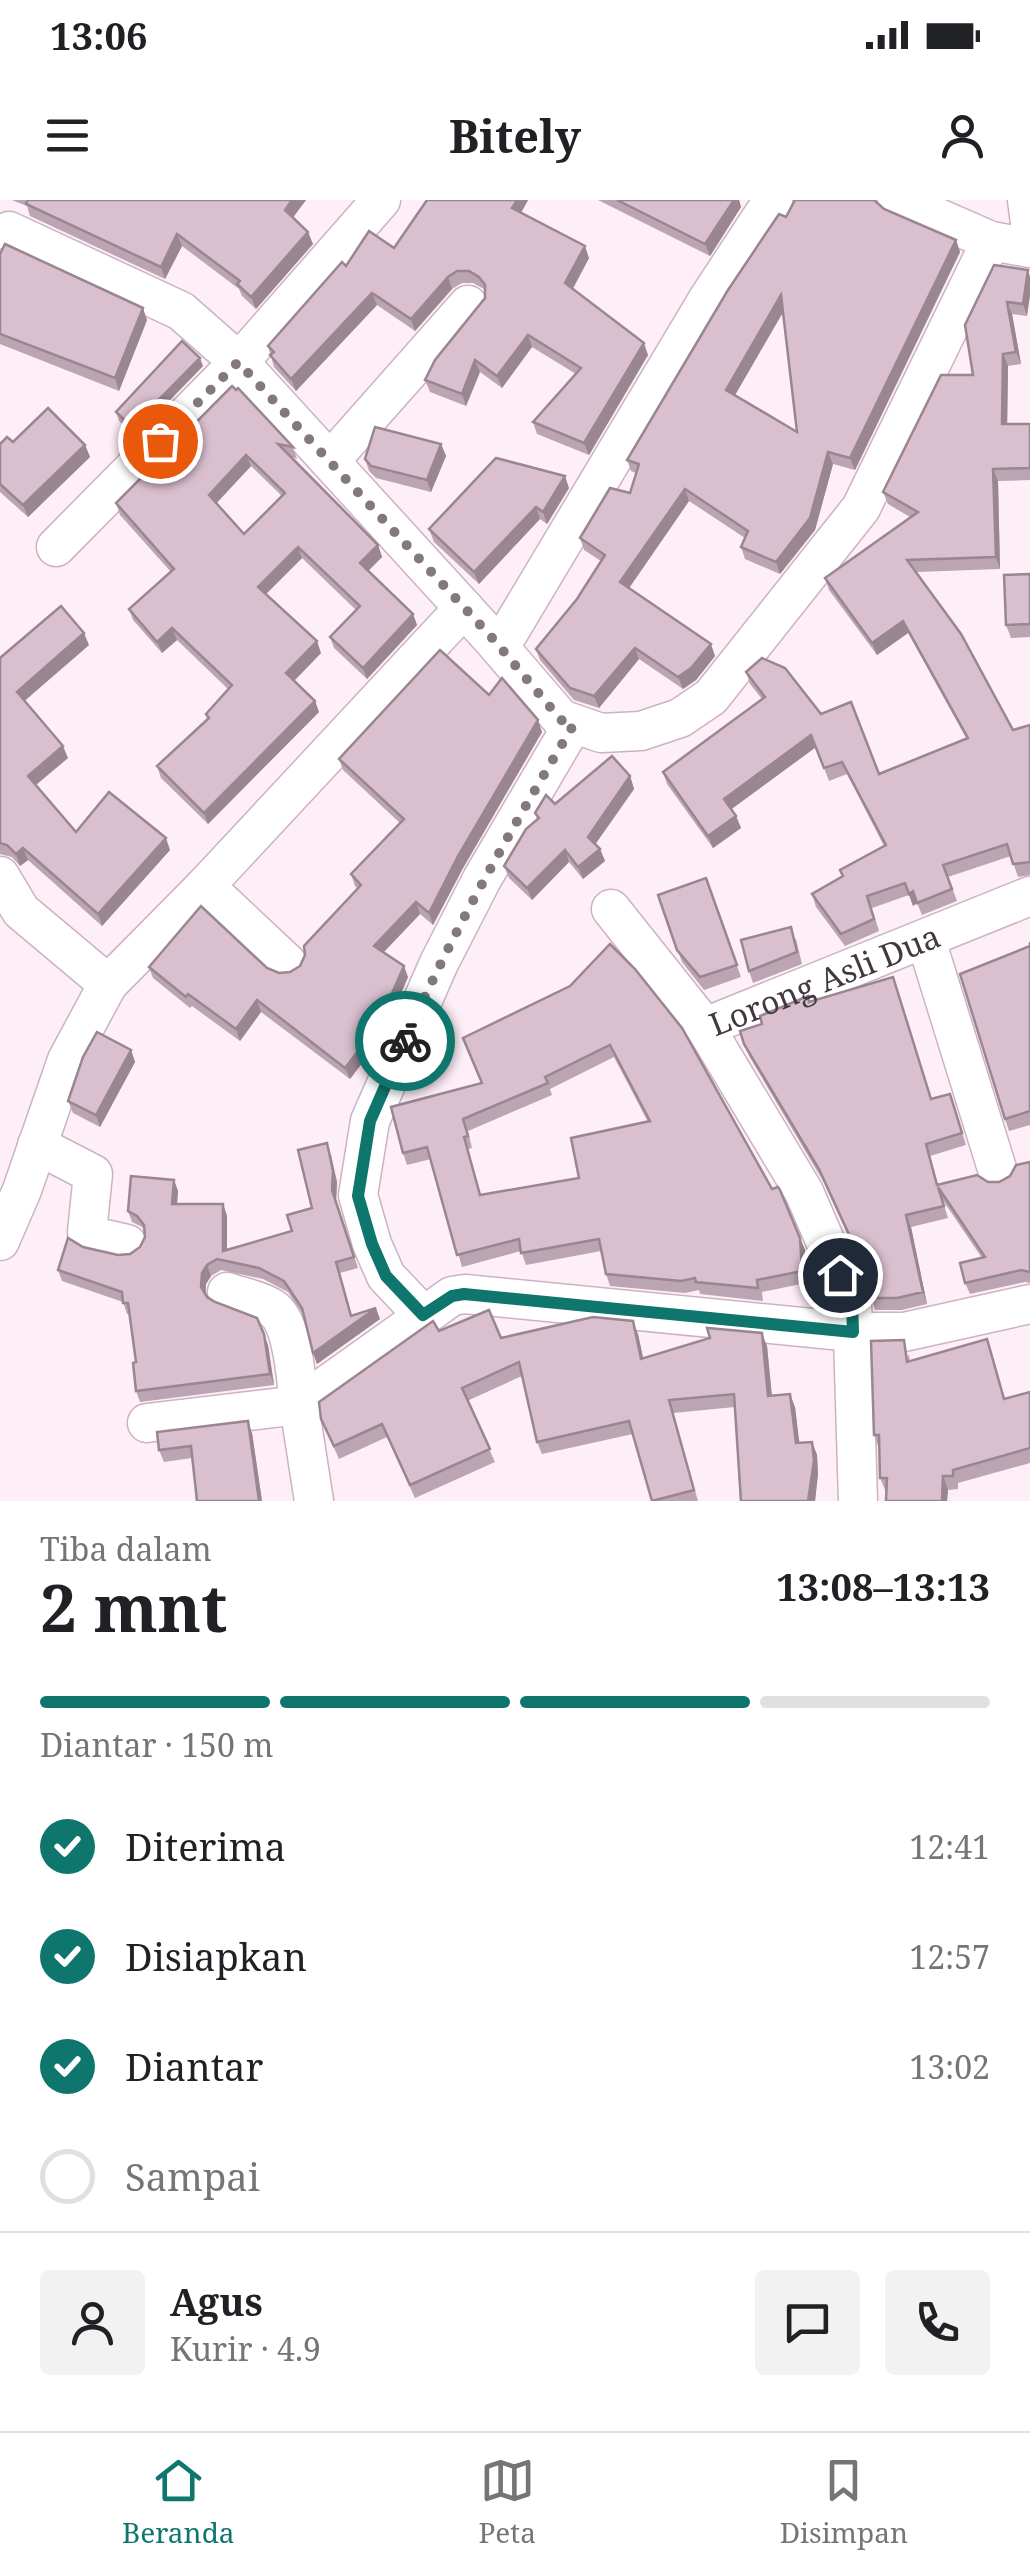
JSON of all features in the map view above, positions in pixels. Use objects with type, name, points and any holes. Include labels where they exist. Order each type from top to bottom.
[{"type":"street","points":[[56,547],[238,362],[381,200]]},
{"type":"street","points":[[500,648],[708,298],[773,200]]},
{"type":"street","points":[[898,200],[991,241],[1030,248]]},
{"type":"street","points":[[1027,200],[1030,223]]},
{"type":"street","points":[[12,219],[181,311],[238,362],[330,461],[561,720],[601,733],[640,731],[680,718],[711,697],[860,508],[991,241]]},
{"type":"street","points":[[330,461],[468,304]]},
{"type":"street","points":[[0,1241],[67,1060],[108,984],[205,886],[464,608]]},
{"type":"street","points":[[423,1315],[386,1276],[358,1196],[370,1121],[439,962],[482,879],[574,724]]},
{"type":"street","points":[[0,876],[10,922],[108,984]]},
{"type":"street","points":[[205,886],[287,963]]},
{"type":"street","name":"Lorong Asli Dua","points":[[858,1501],[852,1302],[804,1192],[705,1027],[1030,896]]},
{"type":"street","points":[[611,909],[705,1027]]},
{"type":"street","points":[[926,940],[998,1172]]},
{"type":"street","points":[[38,1145],[93,1174],[87,1232],[127,1244]]},
{"type":"street","points":[[227,1292],[269,1306],[280,1314],[290,1341],[314,1501]]},
{"type":"street","points":[[147,1423],[300,1405],[423,1315],[452,1296],[464,1294],[853,1332],[904,1332],[1030,1304]]},
{"type":"building","points":[[28,200],[292,200],[285,210],[308,232],[251,297],[237,284],[240,281],[177,234],[161,267],[26,204]]},
{"type":"building","points":[[427,200],[517,200],[512,208],[585,246],[565,283],[644,343],[584,443],[533,422],[581,368],[528,335],[497,376],[475,360],[462,394],[425,380],[435,360],[485,298],[485,285],[469,271],[457,271],[448,277],[411,319],[372,293],[291,379],[270,355],[274,352],[268,346],[342,262],[346,266],[369,231],[394,248]]},
{"type":"building","points":[[617,200],[734,200],[705,244]]},
{"type":"building","points":[[795,200],[874,200],[884,209],[956,240],[850,458],[828,452],[810,518],[776,562],[741,547],[748,531],[685,489],[620,582],[711,644],[691,668],[678,677],[635,648],[594,696],[570,688],[536,649],[577,599],[605,555],[580,538],[610,488],[630,493],[639,464],[627,460],[728,290],[779,214],[786,217]],"holes":[[[781,295],[797,432],[726,390]]]},
{"type":"building","points":[[5,244],[143,308],[115,378],[0,334],[0,254]]},
{"type":"building","points":[[994,265],[1028,270],[1023,304],[1007,302],[1016,352],[1003,354],[1002,424],[1030,424],[1030,468],[993,469],[996,557],[907,560],[961,634],[1013,730],[1030,725],[1030,862],[1013,864],[1007,844],[943,865],[952,889],[917,903],[905,883],[867,896],[874,919],[841,934],[812,894],[843,876],[840,870],[886,845],[842,762],[824,768],[811,735],[724,799],[736,816],[708,836],[663,772],[765,697],[746,672],[762,658],[785,668],[821,714],[851,702],[879,774],[968,738],[903,621],[872,643],[825,578],[918,512],[883,492],[941,375],[973,375],[965,325]]},
{"type":"building","points":[[182,341],[200,358],[132,427],[116,412]]},
{"type":"building","points":[[232,386],[238,388],[293,447],[278,444],[378,545],[360,563],[413,614],[363,668],[330,637],[360,606],[298,547],[258,587],[317,641],[286,673],[315,701],[204,813],[157,766],[209,718],[206,714],[232,685],[172,628],[157,642],[129,609],[174,569],[116,503]],"holes":[[[246,455],[285,493],[244,534],[209,495]]]},
{"type":"building","points":[[48,408],[85,445],[23,505],[0,484],[0,444],[7,437],[13,442]]},
{"type":"building","points":[[375,427],[441,444],[427,480],[371,466],[365,459]]},
{"type":"building","points":[[496,458],[565,476],[543,512],[536,507],[474,572],[429,529]]},
{"type":"building","points":[[1030,574],[1030,624],[1006,625],[1004,575]]},
{"type":"building","points":[[61,606],[84,633],[17,692],[63,746],[28,776],[76,832],[109,792],[166,838],[98,914],[23,848],[16,854],[0,843],[0,658]]},
{"type":"building","points":[[440,650],[489,695],[502,678],[538,720],[429,913],[416,902],[374,946],[404,966],[378,1025],[345,1068],[257,1000],[236,1029],[149,967],[201,906],[267,968],[279,973],[300,966],[304,946],[361,885],[351,874],[404,819],[339,759]]},
{"type":"building","points":[[612,756],[630,776],[588,837],[600,849],[578,867],[565,850],[527,888],[504,866],[526,829],[539,818],[535,813],[546,795],[555,804]]},
{"type":"building","points":[[706,878],[737,965],[700,977],[677,950],[658,895]]},
{"type":"building","points":[[791,927],[797,952],[749,971],[741,940]]},
{"type":"building","points":[[610,944],[635,969],[682,1028],[772,1189],[780,1190],[800,1238],[802,1271],[757,1280],[758,1288],[696,1282],[695,1278],[681,1281],[606,1274],[599,1239],[521,1253],[519,1239],[457,1255],[427,1147],[403,1153],[391,1107],[482,1083],[463,1038],[570,986]],"holes":[[[610,1045],[650,1121],[571,1138],[579,1178],[480,1195],[463,1119],[548,1083],[545,1077]]]},
{"type":"building","points":[[1030,946],[1030,1111],[1005,1119],[960,974]]},
{"type":"building","points":[[893,977],[931,1099],[950,1094],[962,1133],[926,1144],[937,1185],[977,1175],[988,1182],[999,1182],[1010,1176],[1016,1165],[1030,1162],[1030,1272],[1021,1270],[965,1283],[960,1263],[985,1257],[938,1187],[944,1206],[906,1215],[923,1292],[897,1298],[870,1298],[863,1265],[819,1169],[744,1044],[740,1031],[762,1024],[760,1016],[808,996],[809,1002]]},
{"type":"building","points":[[97,1032],[131,1050],[96,1115],[68,1101],[83,1057]]},
{"type":"building","points":[[327,1143],[333,1171],[332,1190],[354,1257],[336,1262],[351,1316],[376,1308],[313,1353],[302,1308],[284,1281],[259,1268],[217,1259],[202,1273],[201,1287],[215,1302],[257,1318],[264,1334],[270,1374],[136,1391],[128,1303],[123,1303],[122,1292],[58,1270],[68,1238],[83,1247],[118,1255],[130,1254],[140,1247],[145,1237],[144,1225],[128,1211],[131,1176],[174,1180],[172,1204],[223,1204],[223,1251],[292,1231],[287,1215],[312,1208],[298,1150]]},
{"type":"building","points":[[489,1310],[501,1338],[593,1317],[633,1321],[641,1359],[710,1338],[707,1328],[762,1333],[768,1396],[790,1394],[796,1443],[812,1442],[814,1461],[808,1501],[741,1501],[734,1394],[669,1400],[694,1490],[652,1501],[629,1421],[537,1442],[519,1362],[462,1388],[490,1449],[410,1485],[382,1424],[334,1446],[321,1419],[319,1402],[433,1321],[439,1331]]},
{"type":"building","points":[[987,1339],[1004,1399],[1030,1392],[1030,1448],[953,1470],[953,1476],[943,1476],[942,1501],[886,1501],[887,1478],[880,1478],[879,1435],[874,1435],[871,1341],[904,1340],[907,1362]]},
{"type":"building","points":[[248,1421],[259,1501],[197,1501],[191,1446],[159,1450],[157,1432]]},
{"type":"way so far","points":[[160,441],[238,362],[494,640],[561,720],[574,724],[482,879],[439,962],[405,1041]]},
{"type":"route","points":[[405,1041],[370,1121],[358,1196],[386,1276],[423,1315],[452,1296],[464,1294],[853,1332],[852,1302],[840,1275]]}]
